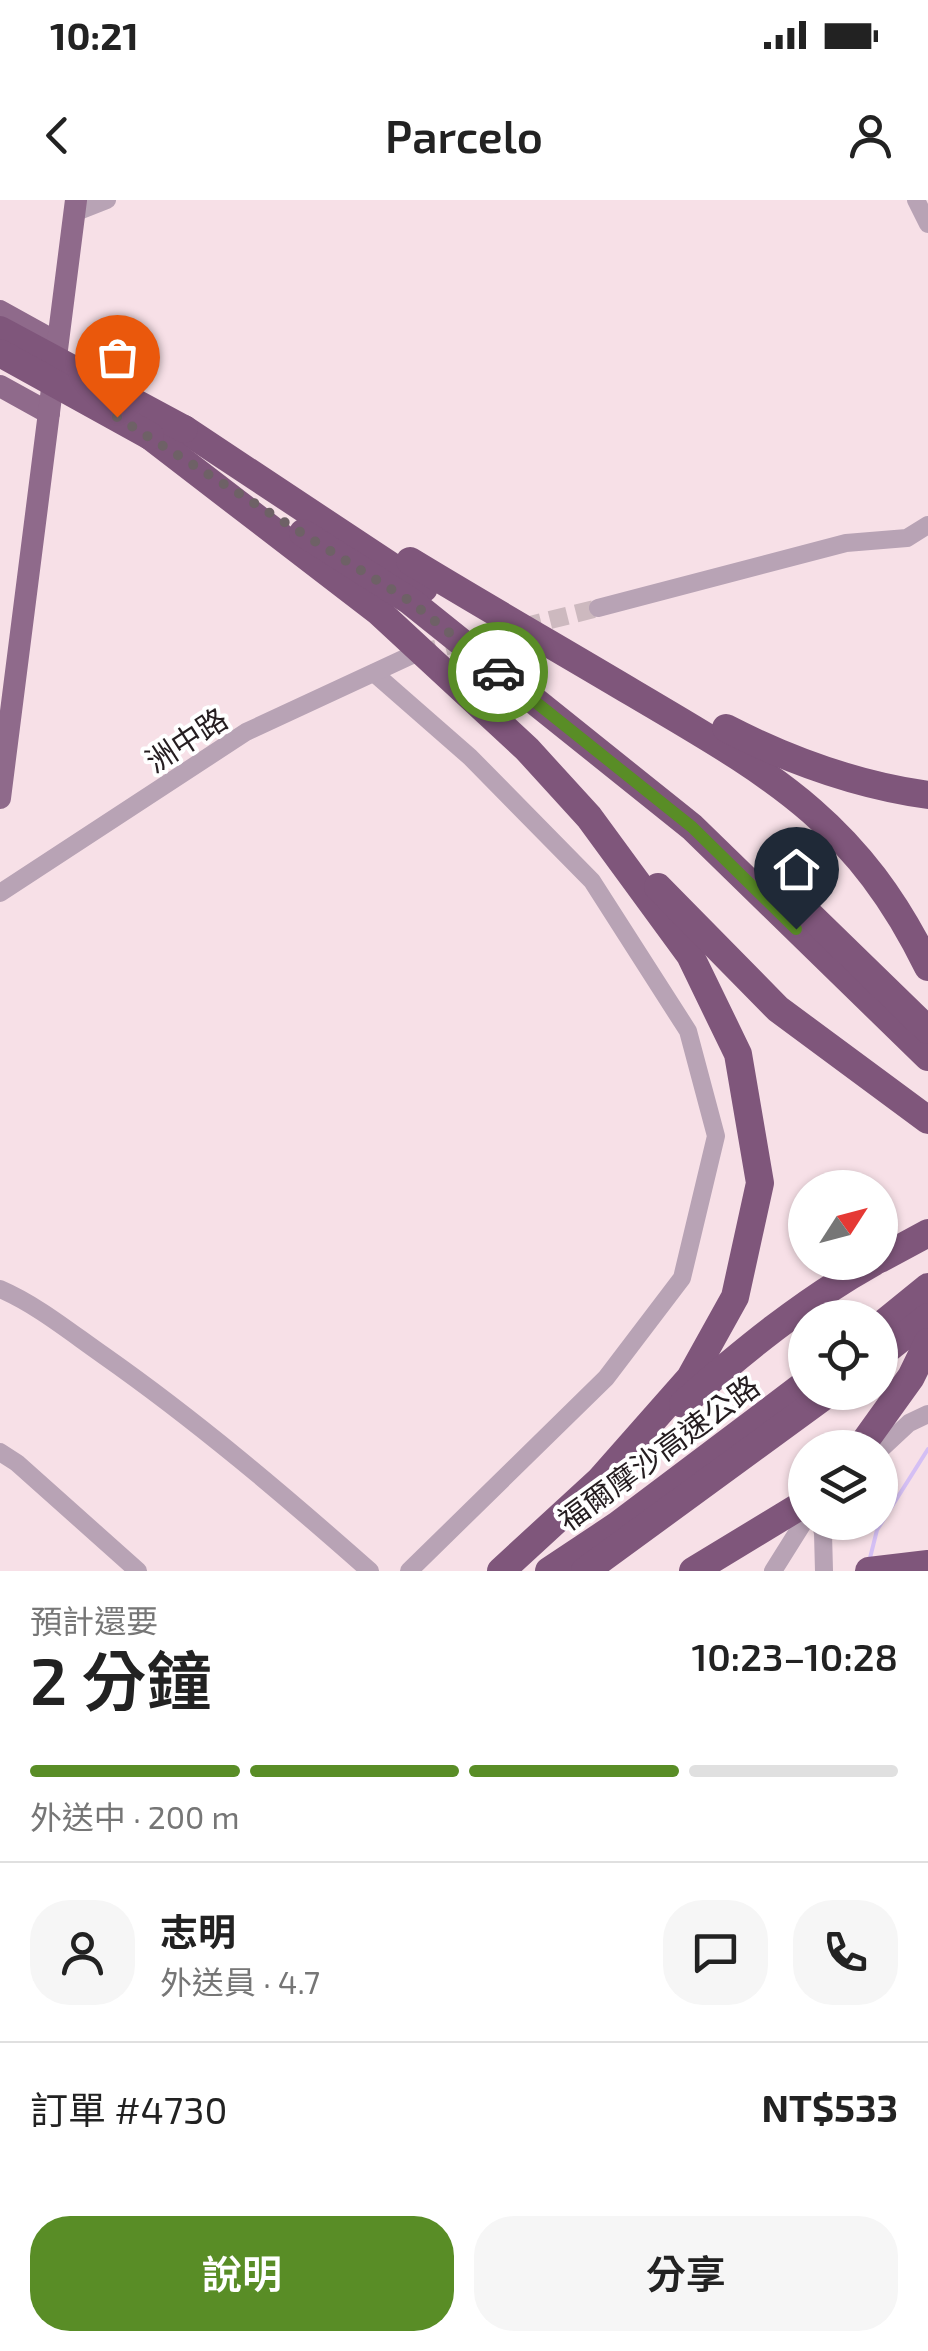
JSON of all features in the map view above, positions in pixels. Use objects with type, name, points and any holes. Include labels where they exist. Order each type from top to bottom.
[{"type":"highway","points":[[0,330],[184,429],[756,766],[812,810],[868,866],[901,915],[928,967]]},
{"type":"highway","points":[[0,352],[150,436],[425,613],[692,827],[928,1057]]},
{"type":"highway","points":[[184,429],[423,587],[703,813],[928,1030]]},
{"type":"highway","points":[[150,436],[379,612],[527,748],[589,817],[778,1009],[928,1120]]},
{"type":"highway","points":[[553,646],[787,757],[850,779],[928,795]]},
{"type":"highway","points":[[589,817],[690,955],[738,1054],[760,1182],[735,1297],[690,1378],[600,1480]]},
{"type":"highway","points":[[898,1249],[928,1233]]},
{"type":"highway","points":[[501,1571],[762,1336],[845,1280]]},
{"type":"highway","points":[[898,1311],[928,1287]]},
{"type":"highway","points":[[898,1341],[928,1317]]},
{"type":"highway","points":[[873,1430],[911,1377],[928,1342]]},
{"type":"highway","name":"福爾摩沙高速公路","points":[[548,1571],[618,1526],[788,1397]]},
{"type":"highway","name":"福爾摩沙高速公路","points":[[585,1571],[805,1410]]},
{"type":"highway","points":[[694,1571],[788,1513]]},
{"type":"highway","points":[[870,1571],[928,1564]]},
{"type":"main road","points":[[0,798],[75,206]]},
{"type":"main road","points":[[0,311],[56,342]]},
{"type":"main road","points":[[0,386],[49,413]]},
{"type":"street","points":[[75,206],[107,200]]},
{"type":"street","points":[[916,200],[928,224]]},
{"type":"street","points":[[598,608],[846,543],[907,538],[928,525]]},
{"type":"street","name":"洲中路","points":[[0,893],[246,732],[414,654]]},
{"type":"street","points":[[374,673],[470,757],[592,881],[688,1032],[716,1136],[682,1278],[606,1378],[409,1571]]},
{"type":"street","points":[[0,1290],[43,1314],[173,1406],[370,1571]]},
{"type":"street","points":[[898,1434],[928,1414]]},
{"type":"street","points":[[0,1452],[138,1571]]},
{"type":"street","points":[[773,1571],[792,1540]]},
{"type":"street","points":[[824,1540],[824,1571]]},
{"type":"waterway","points":[[870,1558],[877,1530],[928,1449]]},
{"type":"tunnel","points":[[419,653],[598,608]]},
{"type":"way so far","points":[[117,417],[410,601],[498,672]]},
{"type":"route","points":[[498,672],[692,827],[796,929]]}]
